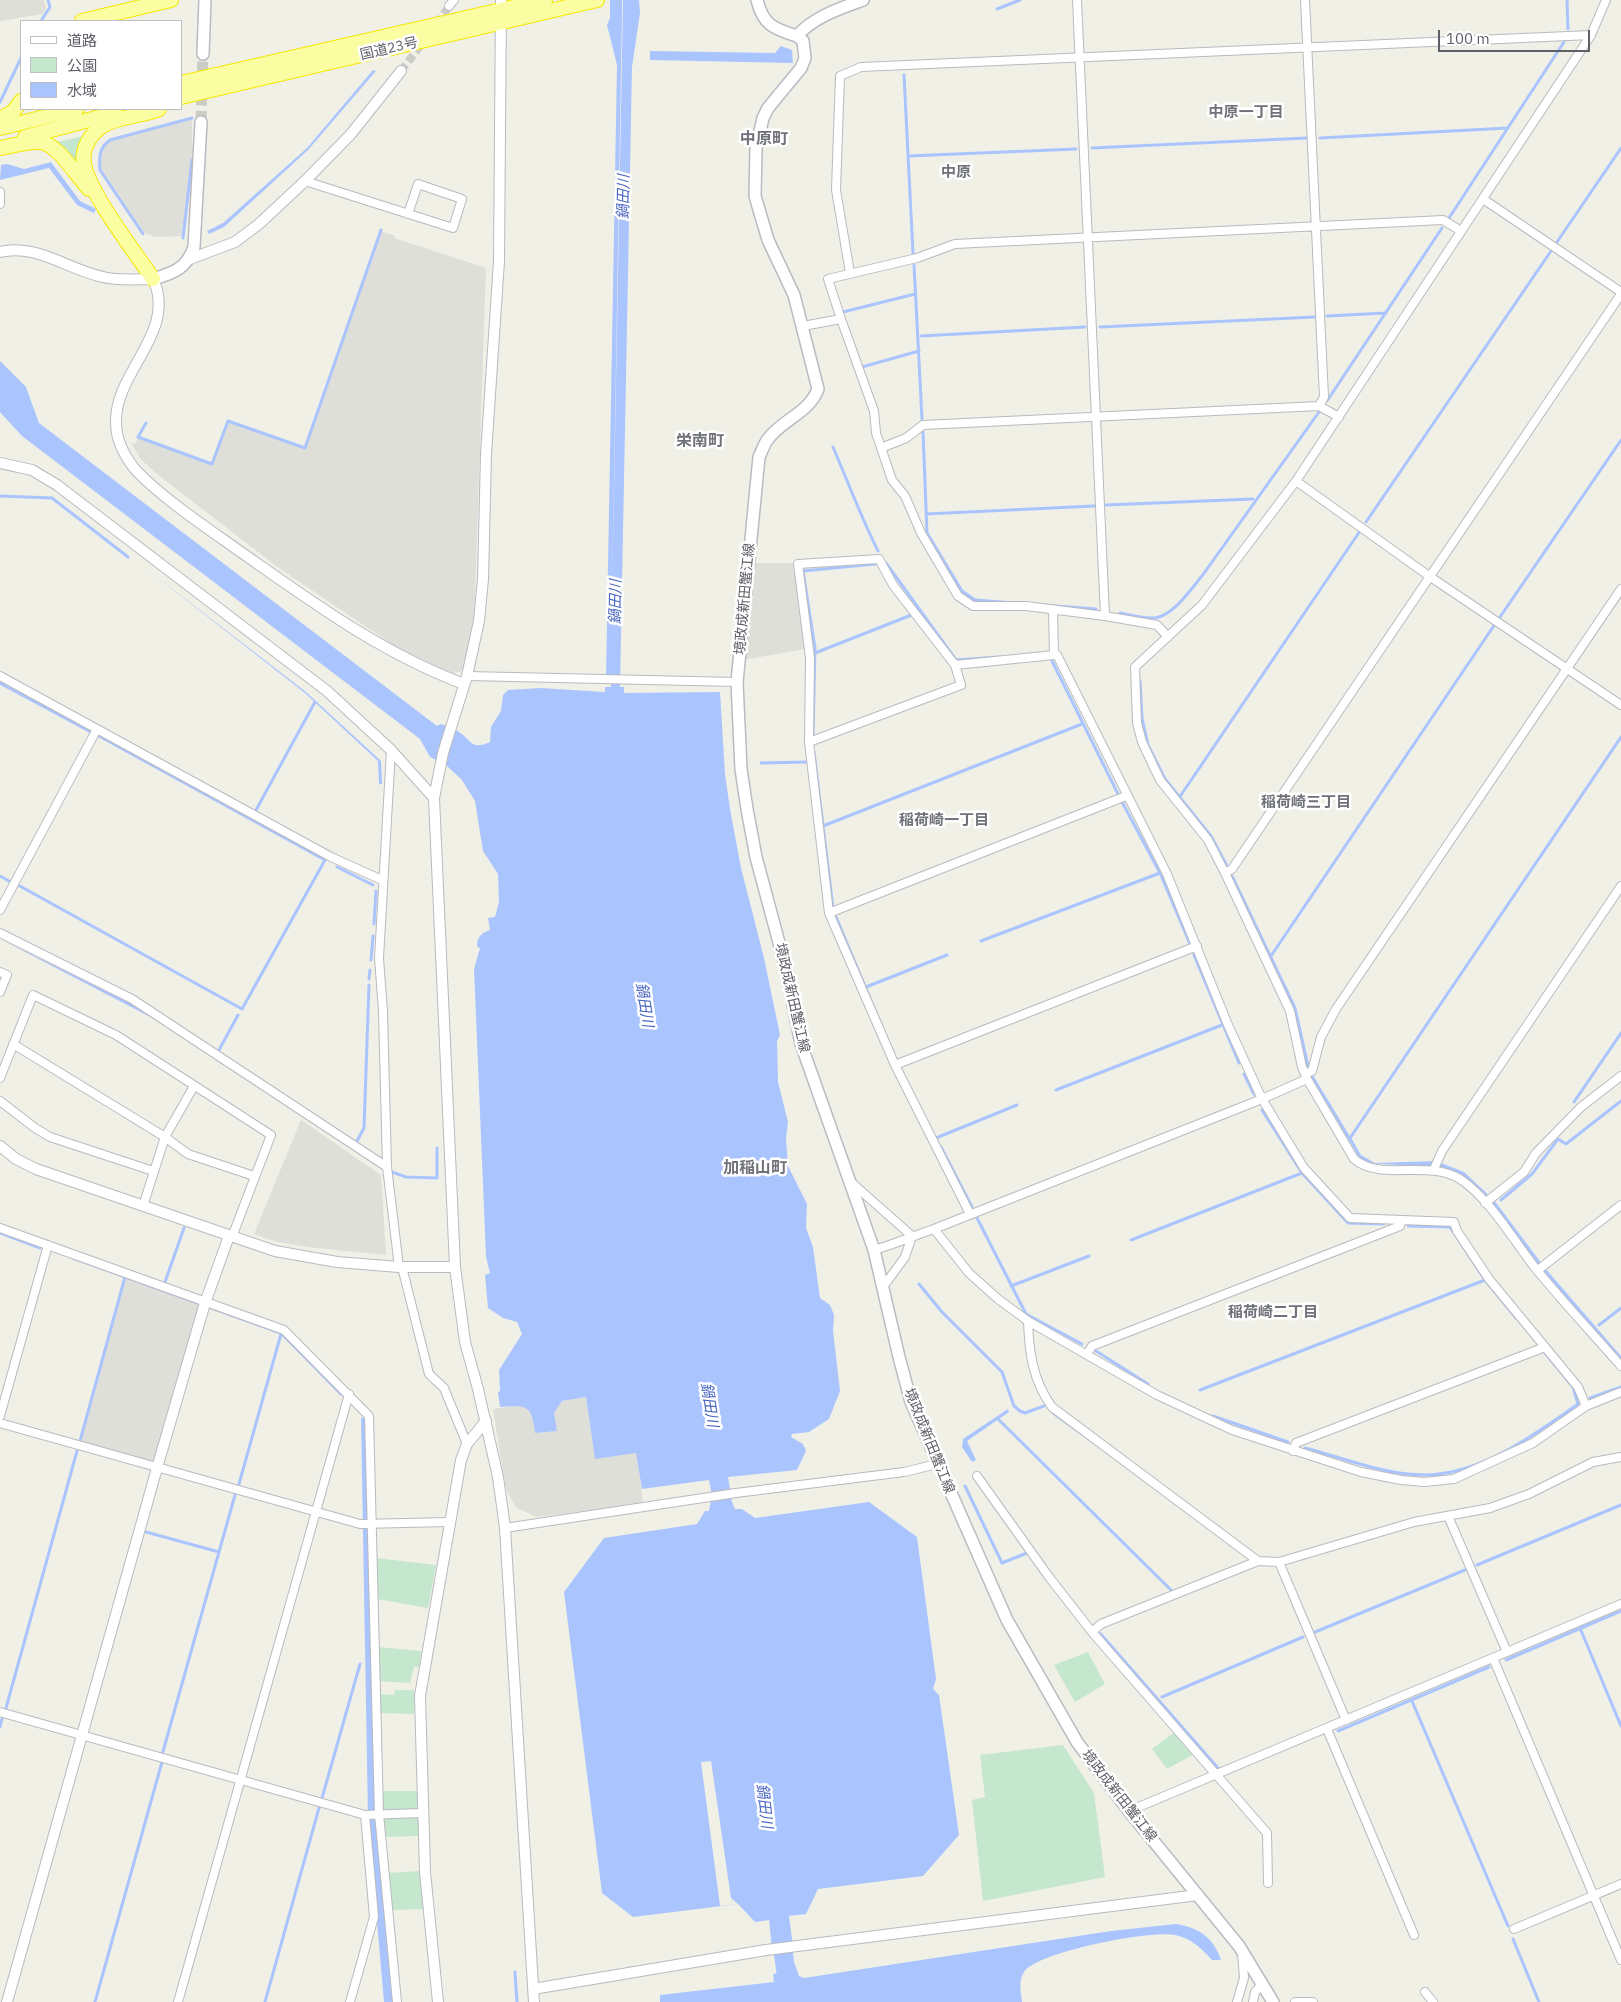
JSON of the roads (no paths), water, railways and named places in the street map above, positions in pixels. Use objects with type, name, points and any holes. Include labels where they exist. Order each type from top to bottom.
[{"type":"highway","points":[[86,20],[170,0]]},
{"type":"highway","name":"国道23号","points":[[184,97],[545,0]]},
{"type":"highway","name":"国道23号","points":[[182,83],[502,11],[597,0]]},
{"type":"highway","points":[[0,119],[13,112],[20,102]]},
{"type":"highway","points":[[0,128],[73,110]]},
{"type":"highway","points":[[0,143],[126,110]]},
{"type":"highway","points":[[153,279],[106,209],[87,175],[83,162],[84,149],[93,134],[105,124],[155,110]]},
{"type":"highway","points":[[0,148],[40,142],[49,145],[60,153],[106,209]]},
{"type":"main road","points":[[203,54],[205,0]]},
{"type":"main road","points":[[757,0],[762,16],[768,24],[797,36],[803,28],[829,14],[863,0]]},
{"type":"main road","name":"境政成新田蟹江線","points":[[797,36],[803,42],[805,58],[800,68],[768,108],[763,118],[756,149],[755,196],[768,240],[794,295],[818,389],[808,407],[780,427],[767,440],[759,457],[737,682],[741,769],[756,857],[785,965],[801,1044],[874,1250],[911,1402],[1007,1620],[1077,1742],[1129,1810],[1242,1950],[1273,2002]]},
{"type":"main road","points":[[153,279],[183,268],[190,259],[195,235],[201,122]]},
{"type":"street","points":[[1077,0],[1105,616]]},
{"type":"street","points":[[1306,0],[1324,396],[1319,406]]},
{"type":"street","points":[[1606,0],[1591,35],[1296,481],[1202,604],[1135,667],[1137,723],[1142,742],[1160,780],[1208,840],[1290,1011],[1308,1074],[1354,1159],[1360,1164],[1375,1169],[1435,1166],[1461,1180],[1486,1203],[1621,1366]]},
{"type":"street","points":[[502,11],[499,261],[486,454],[483,579],[479,621],[465,680],[438,773],[434,798],[455,1267],[465,1342],[486,1421],[498,1477],[505,1528],[534,2002]]},
{"type":"street","points":[[850,273],[836,190],[840,76],[861,67],[1591,35]]},
{"type":"street","points":[[190,259],[235,242],[259,224],[306,181],[351,134],[401,72]]},
{"type":"street","points":[[306,181],[408,214],[453,228],[462,199],[418,184],[408,214]]},
{"type":"street","points":[[0,192],[0,204]]},
{"type":"street","points":[[1225,874],[1232,869],[1621,293],[1483,199]]},
{"type":"street","points":[[1168,637],[1157,625],[1026,606],[974,606],[958,596],[921,533],[904,496],[896,487],[880,448],[876,433],[874,411],[828,279],[917,258],[955,244],[1443,220],[1462,231]]},
{"type":"street","points":[[0,252],[10,250],[41,254],[104,278],[153,279],[159,290],[160,303],[155,327],[125,386],[116,412],[119,439],[124,453],[134,468],[212,532],[326,613],[394,653],[428,670],[465,680],[737,682]]},
{"type":"street","points":[[803,326],[841,320]]},
{"type":"street","points":[[880,448],[906,438],[923,425],[1095,415],[1319,406],[1339,417]]},
{"type":"street","points":[[0,463],[32,470],[57,485],[327,691],[391,750],[434,798]]},
{"type":"street","points":[[1296,481],[1429,576],[1621,705]]},
{"type":"street","points":[[808,742],[961,685],[955,666],[894,585],[879,559],[798,564],[810,658],[808,742],[828,913],[895,1065],[970,1214]]},
{"type":"street","points":[[874,1250],[902,1242],[912,1236],[934,1229],[1262,1099],[1308,1074],[1321,1037],[1336,1009],[1621,589]]},
{"type":"street","points":[[1053,609],[1054,655]]},
{"type":"street","points":[[955,666],[1057,655],[1126,796],[1167,874],[1228,1025],[1262,1099],[1304,1168],[1350,1218],[1454,1222],[1457,1231],[1489,1279],[1578,1387],[1586,1406]]},
{"type":"street","points":[[0,676],[331,857],[382,880]]},
{"type":"street","points":[[0,910],[97,729]]},
{"type":"street","points":[[391,750],[379,958],[383,1011],[387,1167],[400,1267],[430,1374],[444,1388],[467,1444]]},
{"type":"street","points":[[828,913],[1126,796]]},
{"type":"street","points":[[1435,1166],[1621,886]]},
{"type":"street","points":[[0,933],[132,999],[387,1167]]},
{"type":"street","points":[[895,1065],[1197,946]]},
{"type":"street","points":[[0,972],[7,975],[0,992]]},
{"type":"street","points":[[0,1078],[33,995],[116,1035],[270,1135],[205,1304],[7,2002]]},
{"type":"street","points":[[13,1044],[188,1154],[254,1176]]},
{"type":"street","points":[[1486,1203],[1524,1172],[1536,1153],[1581,1107],[1621,1076]]},
{"type":"street","points":[[143,1206],[165,1138],[194,1086]]},
{"type":"street","points":[[0,1101],[50,1137],[153,1171]]},
{"type":"street","points":[[0,1146],[16,1159],[36,1169],[275,1251],[304,1258],[400,1267],[455,1267]]},
{"type":"street","points":[[850,1182],[912,1236]]},
{"type":"street","points":[[1540,1268],[1621,1204]]},
{"type":"street","points":[[1087,1354],[1092,1346],[1400,1226],[1401,1221]]},
{"type":"street","points":[[0,1228],[205,1304],[284,1330],[369,1416],[378,1814],[397,2002]]},
{"type":"street","points":[[934,1229],[970,1273],[998,1299],[1028,1321],[1157,1395],[1215,1422],[1293,1451],[1361,1472],[1401,1480],[1424,1482],[1454,1479],[1533,1444],[1586,1406],[1621,1392]]},
{"type":"street","points":[[884,1287],[905,1257],[912,1236]]},
{"type":"street","points":[[0,1416],[48,1245]]},
{"type":"street","points":[[1028,1321],[1029,1350],[1032,1364],[1042,1393],[1052,1407],[1258,1561]]},
{"type":"street","points":[[1293,1451],[1296,1443],[1545,1347]]},
{"type":"street","points":[[178,2002],[349,1394]]},
{"type":"street","points":[[438,2002],[425,1872],[420,1696],[461,1460],[467,1444],[486,1421]]},
{"type":"street","points":[[0,1424],[360,1524],[450,1522]]},
{"type":"street","points":[[1092,1632],[1101,1624],[1258,1561],[1279,1562],[1414,1522],[1490,1508],[1529,1494],[1593,1462],[1621,1457]]},
{"type":"street","points":[[505,1528],[736,1492],[904,1472],[937,1464]]},
{"type":"street","points":[[978,1476],[1049,1577],[1092,1632],[1267,1833],[1268,1883]]},
{"type":"street","points":[[1448,1516],[1507,1652]]},
{"type":"street","points":[[1279,1562],[1346,1720]]},
{"type":"street","points":[[1129,1810],[1218,1775],[1621,1604]]},
{"type":"street","points":[[1494,1658],[1621,1960]]},
{"type":"street","points":[[0,1712],[365,1815],[422,1813]]},
{"type":"street","points":[[1327,1729],[1414,1935]]},
{"type":"street","points":[[350,2002],[374,1917],[365,1815]]},
{"type":"street","points":[[1514,1930],[1621,1884]]},
{"type":"street","points":[[533,1989],[766,1950],[1198,1895]]},
{"type":"street","points":[[1237,2002],[1244,1978],[1242,1950]]},
{"type":"street","points":[[1253,2002],[1255,1992],[1263,1984]]},
{"type":"street","points":[[1425,1992],[1433,2002]]},
{"type":"street","points":[[1294,2002],[1313,2002]]},
{"type":"water","points":[[610,0],[622,0],[611,657],[623,0],[639,0],[640,13],[632,67],[620,687],[624,687],[624,693],[720,692],[725,774],[730,809],[741,868],[764,958],[780,1035],[777,1041],[778,1082],[788,1122],[786,1138],[788,1166],[807,1204],[806,1228],[813,1247],[820,1298],[830,1305],[834,1315],[833,1331],[840,1391],[829,1419],[809,1432],[792,1434],[791,1437],[803,1444],[806,1451],[797,1470],[728,1477],[732,1502],[735,1509],[742,1509],[755,1518],[869,1502],[917,1537],[936,1679],[933,1689],[939,1695],[959,1835],[923,1876],[818,1889],[806,1914],[789,1916],[793,1946],[772,1948],[769,1920],[755,1922],[738,1904],[633,1917],[602,1893],[564,1592],[604,1538],[697,1524],[705,1511],[709,1511],[712,1495],[709,1480],[642,1489],[636,1453],[595,1459],[586,1397],[562,1401],[554,1413],[557,1431],[535,1433],[532,1417],[526,1409],[516,1406],[500,1407],[498,1392],[500,1391],[499,1370],[522,1334],[517,1322],[503,1318],[488,1308],[485,1275],[490,1273],[486,1257],[474,969],[480,948],[477,947],[479,938],[490,930],[488,918],[495,917],[499,902],[498,874],[483,851],[475,801],[462,780],[446,765],[430,757],[420,739],[22,436],[0,412],[0,361],[26,387],[39,423],[437,726],[441,724],[455,729],[473,744],[479,745],[490,742],[491,727],[501,711],[503,695],[508,690],[540,688],[605,692],[605,687],[611,687],[611,673],[610,677],[606,677],[617,65],[607,25],[610,18]]},
{"type":"water","points":[[781,46],[792,50],[793,63],[650,60],[650,51],[775,53]]},
{"type":"water","points":[[373,70],[376,71],[308,150],[224,227],[209,234],[207,231],[223,223],[307,148]]},
{"type":"water","points":[[51,162],[80,201],[96,209],[94,213],[77,205],[49,168],[0,180],[1,165],[7,164],[24,169]]},
{"type":"water","points":[[144,567],[306,692],[381,761],[382,784],[379,784],[378,761],[305,693]]},
{"type":"water","points":[[0,939],[128,1002],[161,1021],[355,1151],[160,1022]]},
{"type":"water","points":[[1350,1136],[1361,1155],[1375,1163],[1436,1161],[1464,1172],[1494,1200],[1545,1268],[1621,1356],[1621,1362],[1461,1177],[1445,1168],[1366,1163],[1359,1158],[1348,1138]]},
{"type":"water","points":[[1008,1409],[1009,1412],[967,1441],[976,1460],[972,1462],[962,1447],[963,1439]]},
{"type":"water","points":[[361,1418],[365,1418],[375,1818],[393,2002],[384,2002],[368,1819]]},
{"type":"water","points":[[1101,1632],[1220,1768],[1217,1769],[1098,1634]]},
{"type":"water","points":[[1176,1924],[1192,1928],[1204,1935],[1214,1945],[1221,1960],[1212,1960],[1186,1938],[1162,1934],[1095,1944],[1071,1950],[1033,1964],[1024,1972],[1021,1979],[1022,2002],[660,2002],[660,1995],[774,1982],[773,1974],[779,1973],[778,1964],[794,1962],[799,1976],[804,1978],[1111,1931]]},
{"type":"waterway","points":[[42,20],[50,7],[48,0]]},
{"type":"waterway","points":[[997,9],[1020,0]]},
{"type":"waterway","points":[[1567,0],[1568,29]]},
{"type":"waterway","points":[[1449,218],[1564,42]]},
{"type":"waterway","points":[[0,102],[20,60]]},
{"type":"waterway","points":[[904,75],[913,253]]},
{"type":"waterway","points":[[143,234],[100,170],[102,150],[110,140],[192,118]]},
{"type":"waterway","points":[[1320,138],[1508,128]]},
{"type":"waterway","points":[[1092,148],[1307,138]]},
{"type":"waterway","points":[[1557,242],[1621,148]]},
{"type":"waterway","points":[[908,156],[1076,149]]},
{"type":"waterway","points":[[183,238],[192,160]]},
{"type":"waterway","points":[[1327,401],[1442,228]]},
{"type":"waterway","points":[[146,423],[138,437],[212,464],[228,421],[305,448],[381,230]]},
{"type":"waterway","points":[[1366,522],[1551,251]]},
{"type":"waterway","points":[[914,265],[922,419]]},
{"type":"waterway","points":[[843,312],[915,294]]},
{"type":"waterway","points":[[1327,316],[1386,313]]},
{"type":"waterway","points":[[1100,327],[1315,317]]},
{"type":"waterway","points":[[921,336],[1085,327]]},
{"type":"waterway","points":[[862,367],[919,351]]},
{"type":"waterway","points":[[1120,613],[1155,618],[1169,612],[1182,601],[1202,576],[1319,412]]},
{"type":"waterway","points":[[923,432],[927,533],[962,591],[975,600],[1096,609]]},
{"type":"waterway","points":[[1500,617],[1621,440]]},
{"type":"waterway","points":[[833,447],[878,551]]},
{"type":"waterway","points":[[0,496],[52,498],[128,557]]},
{"type":"waterway","points":[[1106,505],[1253,499]]},
{"type":"waterway","points":[[926,514],[1094,506]]},
{"type":"waterway","points":[[1179,798],[1360,531]]},
{"type":"waterway","points":[[886,563],[956,660],[999,657]]},
{"type":"waterway","points":[[813,735],[815,648],[803,571],[875,564]]},
{"type":"waterway","points":[[815,653],[914,614]]},
{"type":"waterway","points":[[1271,956],[1495,624]]},
{"type":"waterway","points":[[1052,661],[1118,794]]},
{"type":"waterway","points":[[1140,681],[1142,718],[1148,745],[1165,779],[1211,836],[1227,866]]},
{"type":"waterway","points":[[0,683],[91,732]]},
{"type":"waterway","points":[[256,810],[315,702]]},
{"type":"waterway","points":[[823,826],[1082,724]]},
{"type":"waterway","points":[[18,885],[242,1009],[325,860],[99,736]]},
{"type":"waterway","points":[[1350,1138],[1621,737]]},
{"type":"waterway","points":[[814,752],[833,908]]},
{"type":"waterway","points":[[761,763],[807,762]]},
{"type":"waterway","points":[[1122,802],[1160,873],[1190,944]]},
{"type":"waterway","points":[[337,867],[373,885]]},
{"type":"waterway","points":[[981,941],[1160,873]]},
{"type":"waterway","points":[[0,876],[9,881]]},
{"type":"waterway","points":[[1232,876],[1295,1008],[1308,1066],[1313,1078],[1351,1141]]},
{"type":"waterway","points":[[374,924],[376,891]]},
{"type":"waterway","points":[[836,917],[882,1027]]},
{"type":"waterway","points":[[371,960],[373,936]]},
{"type":"waterway","points":[[866,987],[947,955]]},
{"type":"waterway","points":[[1194,955],[1239,1063]]},
{"type":"waterway","points":[[369,979],[370,970]]},
{"type":"waterway","points":[[357,1141],[364,1128],[369,985]]},
{"type":"waterway","points":[[219,1050],[238,1015]]},
{"type":"waterway","points":[[1056,1090],[1222,1025]]},
{"type":"waterway","points":[[1574,1102],[1621,1033]]},
{"type":"waterway","points":[[1244,1074],[1254,1094]]},
{"type":"waterway","points":[[1501,1200],[1532,1174],[1558,1139],[1566,1144],[1621,1101]]},
{"type":"waterway","points":[[936,1138],[1017,1105]]},
{"type":"waterway","points":[[1262,1110],[1302,1173],[1348,1223],[1384,1224]]},
{"type":"waterway","points":[[941,1147],[972,1207]]},
{"type":"waterway","points":[[392,1172],[406,1177],[437,1178],[437,1148]]},
{"type":"waterway","points":[[1131,1240],[1302,1173]]},
{"type":"waterway","points":[[976,1216],[1026,1314],[1082,1344]]},
{"type":"waterway","points":[[1408,1226],[1450,1227],[1485,1280],[1516,1318]]},
{"type":"waterway","points":[[165,1282],[184,1228]]},
{"type":"waterway","points":[[0,1233],[40,1248]]},
{"type":"waterway","points":[[1011,1286],[1089,1256]]},
{"type":"waterway","points":[[73,1258],[281,1333],[341,1394]]},
{"type":"waterway","points":[[80,1441],[125,1277]]},
{"type":"waterway","points":[[1200,1390],[1485,1280]]},
{"type":"waterway","points":[[919,1284],[942,1312],[1002,1372],[1014,1406],[1025,1413],[1044,1406]]},
{"type":"waterway","points":[[1599,1325],[1621,1308]]},
{"type":"waterway","points":[[239,1484],[281,1334]]},
{"type":"waterway","points":[[1096,1351],[1148,1384]]},
{"type":"waterway","points":[[1305,1448],[1381,1470],[1413,1475],[1448,1473],[1488,1460],[1526,1440],[1578,1404],[1573,1387],[1545,1353]]},
{"type":"waterway","points":[[1590,1398],[1621,1387]]},
{"type":"waterway","points":[[1053,1413],[1099,1446]]},
{"type":"waterway","points":[[1213,1416],[1288,1442]]},
{"type":"waterway","points":[[997,1418],[1171,1590]]},
{"type":"waterway","points":[[6,1708],[77,1451]]},
{"type":"waterway","points":[[965,1486],[1002,1563],[1027,1553]]},
{"type":"waterway","points":[[162,1755],[235,1495]]},
{"type":"waterway","points":[[1477,1565],[1621,1505]]},
{"type":"waterway","points":[[146,1532],[219,1552]]},
{"type":"waterway","points":[[1315,1632],[1465,1570]]},
{"type":"waterway","points":[[1506,1660],[1621,1611]]},
{"type":"waterway","points":[[1580,1628],[1621,1726]]},
{"type":"waterway","points":[[1162,1697],[1303,1637]]},
{"type":"waterway","points":[[322,1798],[360,1664]]},
{"type":"waterway","points":[[1338,1731],[1489,1667]]},
{"type":"waterway","points":[[1412,1701],[1508,1926]]},
{"type":"waterway","points":[[0,1727],[2,1719]]},
{"type":"waterway","points":[[95,2002],[162,1762]]},
{"type":"waterway","points":[[265,2002],[319,1808]]},
{"type":"waterway","name":"鍋田川","points":[[780,1929],[790,2002]]},
{"type":"waterway","points":[[1513,1939],[1539,2002]]},
{"type":"waterway","points":[[515,1972],[517,2002]]},
{"type":"tunnel","points":[[437,24],[449,6]]},
{"type":"tunnel","points":[[401,71],[424,41]]},
{"type":"tunnel","points":[[201,122],[203,54]]},
{"type":"district","name":"中原一丁目","points":[[1246,113]]},
{"type":"district","name":"中原町","points":[[764,139]]},
{"type":"district","name":"中原","points":[[956,173]]},
{"type":"district","name":"栄南町","points":[[700,441]]},
{"type":"district","name":"稲荷崎三丁目","points":[[1306,803]]},
{"type":"district","name":"稲荷崎一丁目","points":[[944,821]]},
{"type":"district","name":"加稲山町","points":[[755,1168]]},
{"type":"district","name":"稲荷崎二丁目","points":[[1273,1313]]}]
